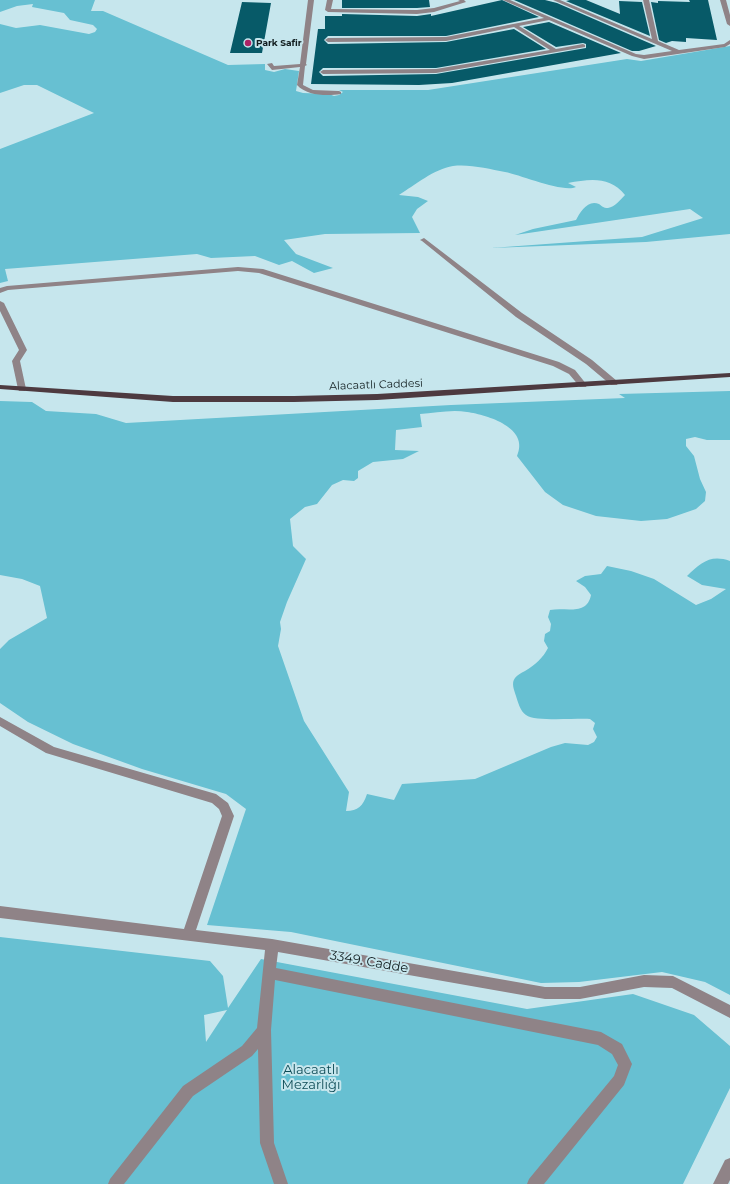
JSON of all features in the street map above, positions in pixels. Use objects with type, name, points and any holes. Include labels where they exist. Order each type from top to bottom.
[{"type":"main road","name":"Alacaatlı Caddesi","points":[[0,387],[173,399],[294,399],[377,397],[730,375]]},
{"type":"street","points":[[311,0],[304,65],[300,84],[303,89],[313,92],[339,93]]},
{"type":"street","points":[[326,0],[330,0],[328,10],[417,12],[434,10],[463,2],[461,0]]},
{"type":"street","points":[[506,0],[644,58],[725,45],[730,42]]},
{"type":"street","points":[[556,0],[679,52]]},
{"type":"street","points":[[646,0],[655,41]]},
{"type":"street","points":[[723,0],[730,24]]},
{"type":"street","points":[[328,40],[446,39],[549,19]]},
{"type":"street","points":[[515,26],[555,51]]},
{"type":"street","points":[[323,72],[436,71],[583,46]]},
{"type":"street","points":[[270,64],[272,68],[304,65]]},
{"type":"street","points":[[424,240],[519,315],[589,362],[614,383]]},
{"type":"street","points":[[0,291],[7,288],[238,269],[260,271],[556,364],[572,372],[583,385]]},
{"type":"street","points":[[0,303],[23,350],[16,361],[22,389]]},
{"type":"street","points":[[0,720],[50,750],[216,799],[224,806],[228,816],[188,935]]},
{"type":"street","name":"3349. Cadde","points":[[0,912],[272,946],[546,993],[580,993],[644,982],[673,982],[730,1012]]},
{"type":"street","points":[[272,946],[264,1030],[267,1143],[281,1184]]},
{"type":"street","points":[[270,973],[601,1039],[617,1049],[625,1064],[619,1080],[534,1184]]},
{"type":"street","points":[[116,1184],[188,1091],[247,1051],[264,1030]]},
{"type":"street","points":[[720,1184],[730,1166]]},
{"type":"green space","points":[[0,0],[95,0],[91,11],[103,11],[228,65],[265,64],[265,70],[274,72],[285,69],[299,71],[296,91],[303,93],[329,94],[334,96],[343,92],[339,90],[428,90],[627,59],[641,61],[730,46],[730,234],[646,242],[491,248],[642,237],[703,218],[690,209],[515,235],[533,229],[576,220],[582,210],[591,203],[599,204],[605,208],[608,208],[617,203],[625,195],[613,185],[599,180],[568,183],[576,187],[562,188],[505,172],[479,167],[453,166],[439,170],[399,195],[418,197],[428,201],[417,209],[412,217],[420,233],[325,234],[284,240],[296,254],[333,268],[314,273],[292,261],[279,265],[255,256],[211,258],[197,254],[5,269],[8,281],[0,283],[0,149],[94,113],[37,85],[24,85],[0,93],[0,24],[16,28],[40,25],[89,34],[95,32],[97,29],[93,25],[70,20],[64,13],[32,7],[33,4],[17,6],[0,12]]},
{"type":"green space","points":[[730,391],[730,440],[707,440],[695,437],[686,439],[686,446],[694,456],[700,479],[706,492],[705,501],[696,509],[667,519],[641,521],[596,516],[563,505],[545,492],[517,456],[519,446],[518,438],[505,425],[495,420],[486,416],[461,411],[420,414],[422,427],[396,430],[395,450],[419,451],[403,459],[373,462],[358,471],[358,478],[354,481],[343,480],[332,485],[317,504],[305,507],[290,519],[293,546],[306,559],[280,622],[281,629],[278,646],[304,721],[349,792],[346,811],[350,811],[357,809],[362,805],[367,794],[394,800],[402,784],[475,779],[551,747],[565,743],[588,745],[594,742],[597,737],[593,729],[595,723],[590,719],[547,719],[526,715],[522,711],[513,687],[513,682],[516,677],[538,661],[548,648],[544,641],[545,634],[550,631],[551,624],[548,617],[550,610],[575,609],[585,606],[589,602],[591,595],[585,587],[576,581],[585,576],[601,574],[607,566],[631,571],[654,579],[696,605],[711,599],[726,589],[702,585],[687,576],[701,564],[711,559],[723,559],[730,561],[730,995],[705,982],[662,972],[579,982],[541,983],[291,932],[207,925],[246,809],[226,794],[142,769],[73,744],[28,722],[0,703],[0,649],[9,640],[47,618],[40,586],[22,579],[0,575],[0,401],[32,402],[46,411],[96,414],[126,423],[451,405],[625,398],[619,394]]},
{"type":"green space","name":"Alacaatlı Mezarlığı","points":[[0,937],[210,961],[223,976],[228,1008],[261,959],[527,1009],[633,994],[694,1015],[730,1046],[730,1088],[683,1184],[0,1184]],"holes":[[[227,1010],[206,1042],[204,1015]]]},
{"type":"building","points":[[342,0],[429,0],[430,7],[342,8]]},
{"type":"building","points":[[502,0],[539,17],[446,36],[328,36],[324,40],[328,44],[446,42],[514,29],[546,49],[436,68],[323,68],[319,72],[323,76],[436,74],[586,48],[586,44],[583,43],[556,47],[523,27],[549,22],[621,53],[452,83],[419,85],[311,84],[318,29],[325,29],[325,16],[342,16],[342,14],[417,16],[431,14],[431,16]]},
{"type":"building","points":[[514,0],[545,0],[557,3],[656,46],[639,51],[632,51]]},
{"type":"building","points":[[586,0],[620,14],[619,1],[642,2],[650,36],[566,1]]},
{"type":"building","points":[[689,0],[708,0],[717,40],[686,38],[686,42],[672,41],[666,43],[659,40],[651,2],[690,2]]},
{"type":"building","points":[[242,2],[271,3],[262,53],[230,53]]},
{"type":"place","name":"Park Safir","points":[[248,43]]}]
